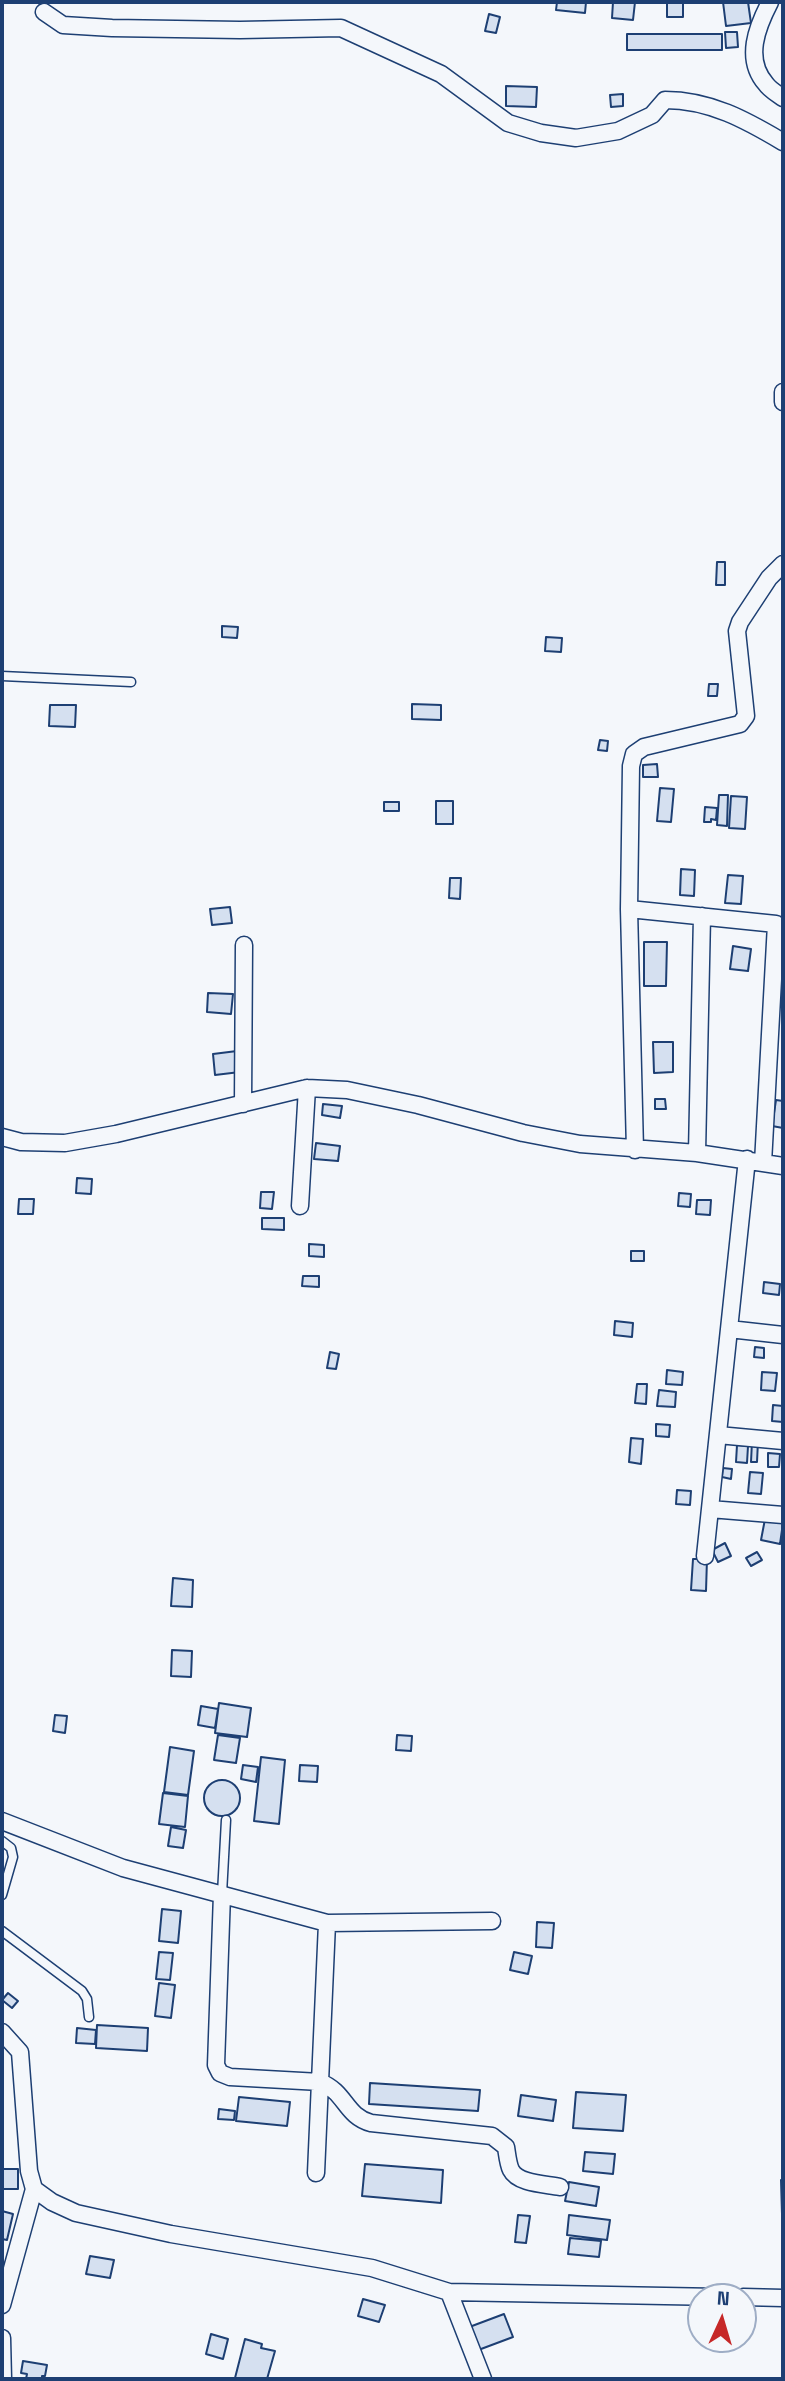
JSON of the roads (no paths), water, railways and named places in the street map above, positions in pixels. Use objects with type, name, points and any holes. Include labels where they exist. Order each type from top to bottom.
[{"type":"street","points":[[770,2],[754,38],[755,52],[758,70],[766,84],[783,98]]},
{"type":"street","points":[[44,12],[63,25],[112,28],[341,28],[440,74],[508,123],[541,133],[576,138],[618,131],[652,115],[665,100],[677,100],[714,106],[783,142]]},
{"type":"street","points":[[783,392],[783,402]]},
{"type":"street","points":[[635,1150],[629,909],[631,766],[634,754],[645,747],[740,724],[746,716],[737,642],[740,622],[769,578],[783,564]]},
{"type":"street","points":[[629,909],[776,924],[755,1161],[729,1329],[705,1556]]},
{"type":"street","points":[[697,1153],[702,916]]},
{"type":"street","points":[[243,1104],[244,945]]},
{"type":"street","points":[[300,1206],[307,1088]]},
{"type":"street","points":[[2,1137],[21,1142],[65,1143],[307,1088],[347,1090],[418,1105],[523,1133],[580,1144],[697,1153],[783,1166]]},
{"type":"street","points":[[729,1329],[783,1335]]},
{"type":"street","points":[[718,1435],[783,1441]]},
{"type":"street","points":[[710,1509],[783,1515]]},
{"type":"street","points":[[2,1821],[123,1868],[327,1923],[492,1921]]},
{"type":"street","points":[[222,1894],[216,2065],[220,2073],[230,2077],[320,2082],[331,2086],[362,2121],[492,2136],[506,2147],[511,2170],[516,2175],[524,2180],[560,2187]]},
{"type":"street","points":[[316,2173],[327,1923]]},
{"type":"street","points":[[2,2032],[20,2052],[29,2171],[34,2189],[2,2305]]},
{"type":"street","points":[[34,2189],[52,2202],[76,2213],[171,2234],[372,2268],[449,2292],[687,2296]]},
{"type":"street","points":[[449,2292],[482,2379]]},
{"type":"street","points":[[757,2297],[783,2298]]},
{"type":"street","points":[[2,2338],[3,2379]]},
{"type":"lane","points":[[2,676],[131,682]]},
{"type":"lane","points":[[222,1894],[226,1820]]},
{"type":"lane","points":[[2,1841],[11,1848],[13,1857],[2,1895]]},
{"type":"lane","points":[[2,1931],[82,1991],[87,1999],[89,2017]]}]
